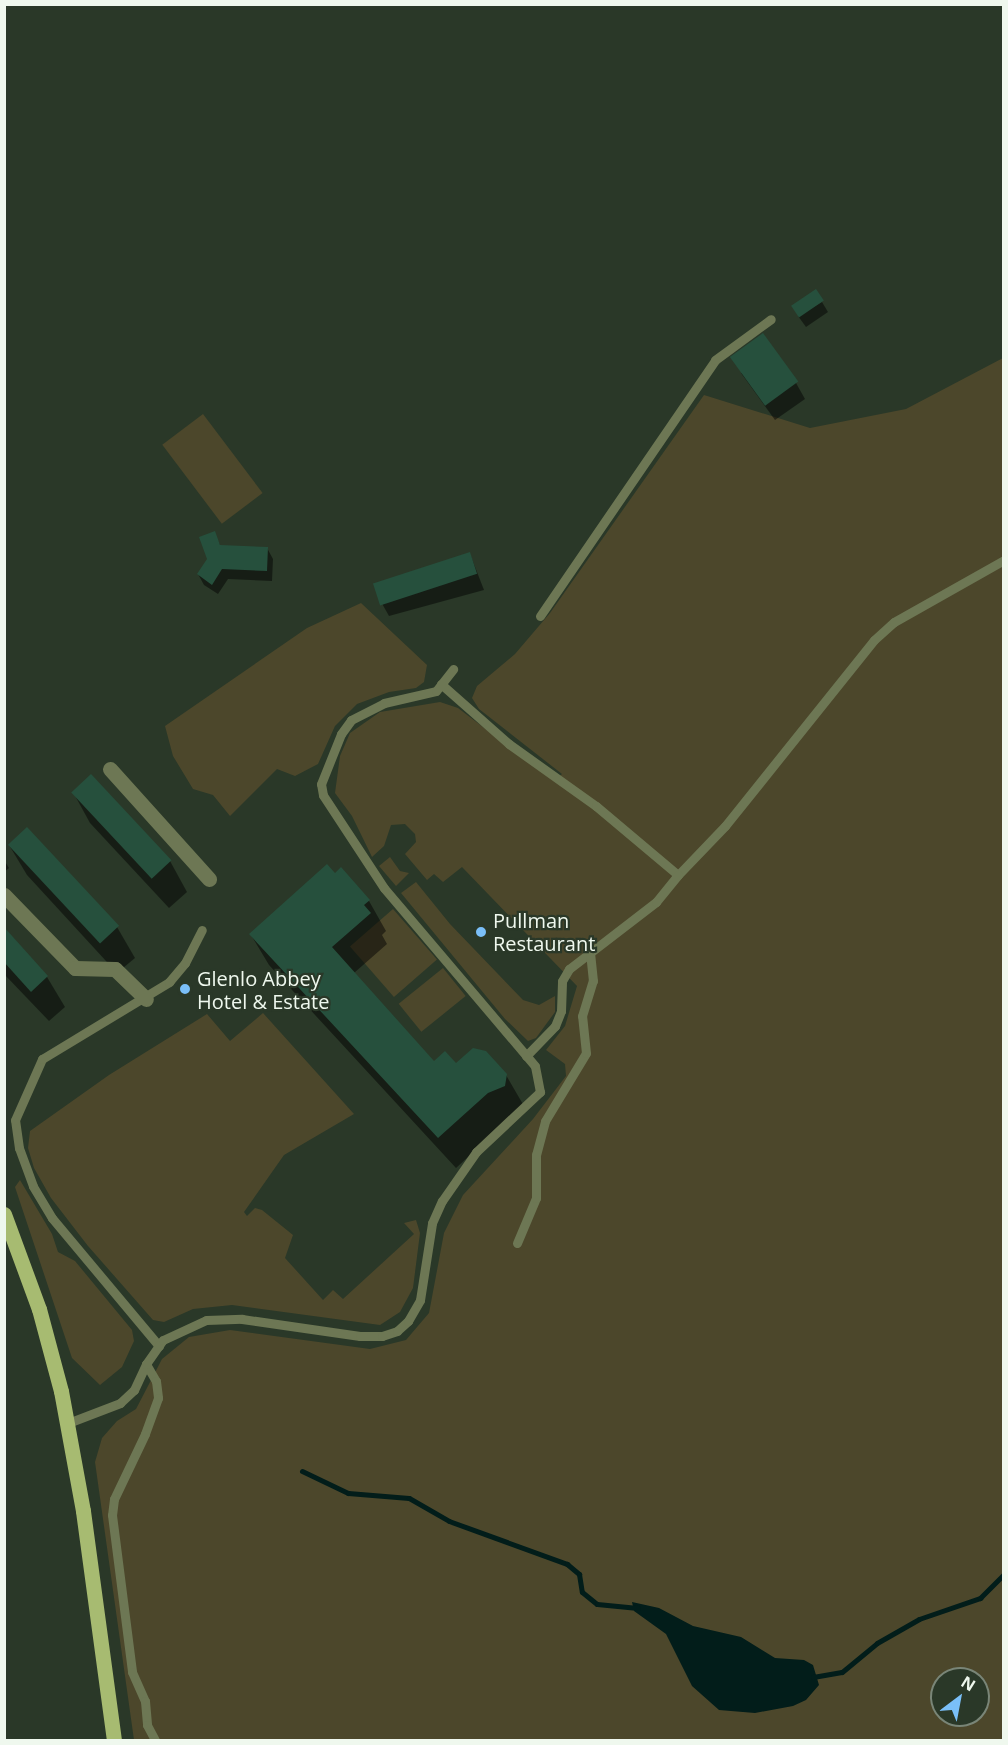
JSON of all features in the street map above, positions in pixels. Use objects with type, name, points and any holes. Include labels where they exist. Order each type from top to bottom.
[{"type":"main road","points":[[4,1214],[39,1309],[68,1423],[114,1740]]},
{"type":"street","points":[[110,769],[209,879]]},
{"type":"street","points":[[4,895],[75,968],[115,969],[146,999]]},
{"type":"lane","points":[[540,616],[715,360],[771,319]]},
{"type":"lane","points":[[526,1056],[555,1026],[561,1011],[562,981],[569,969],[656,902],[678,875],[725,826],[874,640],[894,622],[1004,560]]},
{"type":"lane","points":[[68,1423],[120,1403],[134,1390],[146,1364],[159,1346],[182,1328],[225,1318],[360,1336],[382,1336],[397,1331],[408,1322],[420,1300],[432,1223],[442,1202],[476,1152],[540,1092],[541,1082],[535,1066],[384,888],[323,795],[322,776],[341,734],[351,720],[384,703],[436,691],[453,669]]},
{"type":"lane","points":[[441,684],[509,744],[596,806],[678,875]]},
{"type":"lane","points":[[159,1346],[52,1218],[33,1186],[19,1148],[15,1120],[33,1073],[50,1051],[146,999],[185,963],[202,930]]},
{"type":"lane","points":[[517,1243],[536,1197],[536,1155],[545,1121],[586,1053],[582,1016],[592,981],[590,953]]},
{"type":"lane","points":[[146,1364],[156,1380],[158,1398],[145,1434],[114,1499],[112,1515],[132,1672],[155,1740]]},
{"type":"shaded area","points":[[1003,358],[1003,1740],[134,1740],[95,1462],[102,1438],[117,1421],[136,1409],[162,1359],[189,1337],[230,1330],[370,1349],[406,1340],[429,1313],[444,1233],[463,1195],[533,1119],[566,1076],[565,1064],[546,1050],[565,1026],[577,986],[462,867],[443,882],[434,874],[427,880],[405,854],[416,842],[415,834],[405,824],[391,825],[384,846],[372,857],[352,816],[335,793],[340,756],[350,733],[380,712],[440,702],[458,708],[554,781],[562,774],[479,709],[472,698],[477,686],[515,654],[550,613],[704,395],[810,428],[906,409]]},
{"type":"shaded area","points":[[203,414],[263,493],[222,524],[162,445]]},
{"type":"shaded area","points":[[361,603],[427,665],[424,682],[416,688],[389,692],[357,704],[335,726],[318,764],[295,776],[277,769],[230,816],[213,795],[193,789],[173,756],[165,726],[307,628]]},
{"type":"shaded area","points":[[390,857],[400,871],[409,873],[396,886],[379,866]]},
{"type":"shaded area","points":[[416,882],[450,924],[523,1000],[539,1005],[555,996],[555,1012],[536,1038],[528,1041],[505,1019],[401,893]]},
{"type":"shaded area","points":[[393,909],[437,960],[394,997],[350,946]]},
{"type":"shaded area","points":[[443,968],[466,996],[421,1032],[399,1004]]},
{"type":"shaded area","points":[[263,1013],[354,1114],[284,1155],[244,1212],[247,1216],[255,1208],[262,1210],[293,1235],[285,1258],[323,1300],[333,1290],[343,1299],[414,1234],[404,1223],[416,1220],[420,1233],[413,1288],[400,1312],[380,1325],[232,1305],[193,1309],[164,1322],[153,1320],[88,1246],[51,1198],[34,1168],[28,1148],[30,1131],[109,1075],[207,1014],[230,1041]]},
{"type":"shaded area","points":[[20,1180],[52,1234],[58,1252],[75,1261],[132,1330],[134,1341],[122,1367],[100,1385],[72,1358],[15,1187]]},
{"type":"water","points":[[632,1602],[659,1608],[693,1626],[741,1637],[775,1658],[804,1660],[813,1665],[819,1685],[806,1700],[793,1706],[755,1713],[719,1710],[692,1686],[666,1634],[634,1611]]},
{"type":"building","points":[[816,289],[824,301],[799,317],[791,306]]},
{"type":"building","points":[[763,333],[798,382],[765,406],[730,357]]},
{"type":"building","points":[[215,531],[220,545],[268,547],[267,571],[222,569],[212,585],[197,574],[207,559],[199,537]]},
{"type":"building","points":[[470,552],[477,574],[380,605],[373,584]]},
{"type":"building","points":[[91,774],[171,860],[152,879],[71,792]]},
{"type":"building","points":[[27,827],[119,926],[100,943],[8,845]]},
{"type":"building","points":[[327,864],[335,873],[341,867],[370,900],[364,905],[371,913],[332,947],[434,1061],[445,1051],[456,1063],[473,1048],[486,1051],[507,1074],[505,1086],[488,1093],[438,1138],[249,934]]},
{"type":"building","points":[[4,927],[48,976],[31,992],[4,962]]},
{"type":"waterway","points":[[302,1471],[348,1493],[409,1498],[449,1521],[567,1564],[579,1574],[582,1592],[597,1604],[638,1608]]},
{"type":"waterway","points":[[813,1677],[842,1672],[877,1643],[919,1619],[980,1598],[1004,1574]]},
{"type":"place","name":"Pullman Restaurant","points":[[481,932]]},
{"type":"place","name":"Glenlo Abbey Hotel & Estate","points":[[185,989]]}]
